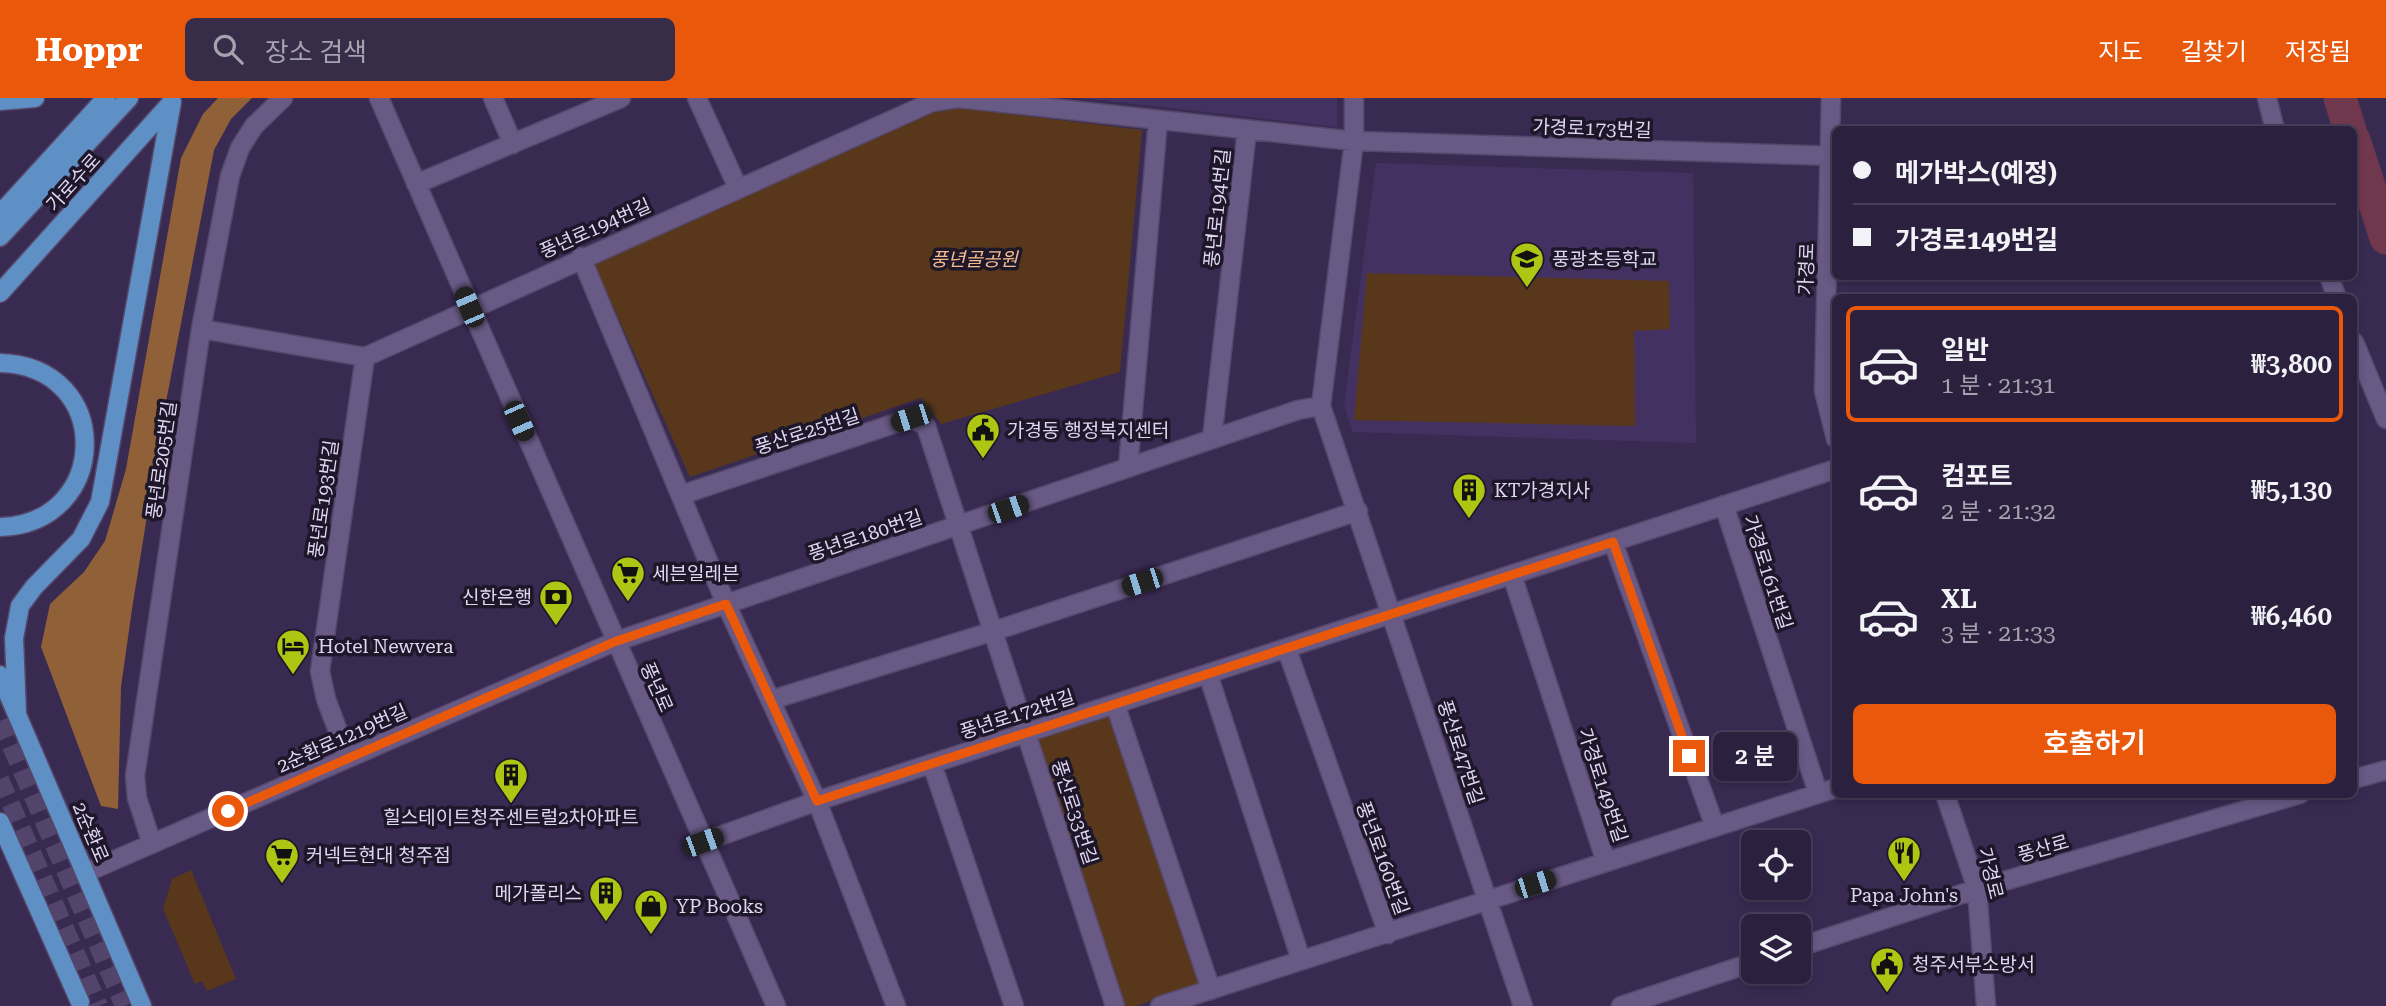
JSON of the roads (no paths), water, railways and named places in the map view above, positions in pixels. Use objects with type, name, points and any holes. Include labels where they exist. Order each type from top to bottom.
[{"type":"main road","points":[[0,101],[35,98]]},
{"type":"main road","name":"가로수로","points":[[0,214],[106,98]]},
{"type":"main road","name":"가로수로","points":[[0,237],[129,98]]},
{"type":"main road","points":[[16,713],[15,638],[20,606],[34,587],[80,539],[100,502],[174,100]]},
{"type":"main road","name":"가로수로","points":[[0,293],[174,100]]},
{"type":"main road","points":[[0,363],[38,371],[65,389],[81,414],[85,445],[80,472],[63,501],[36,520],[0,527]]},
{"type":"main road","name":"2순환로","points":[[0,675],[142,1006]]},
{"type":"main road","points":[[0,822],[81,1004]]},
{"type":"main road","points":[[0,854],[18,881],[81,1004]]},
{"type":"street","name":"풍년로205번길","points":[[152,844],[137,798],[135,776],[201,328],[230,176],[240,148],[254,126],[284,98]]},
{"type":"street","name":"풍년로","points":[[379,98],[614,642],[776,1006]]},
{"type":"street","points":[[493,98],[513,144]]},
{"type":"street","points":[[416,184],[513,144],[595,103],[621,98]]},
{"type":"street","points":[[697,98],[738,188]]},
{"type":"street","name":"풍년로194번길","points":[[469,307],[932,102],[958,98],[1353,141]]},
{"type":"street","name":"풍산로47번길","points":[[1354,98],[1353,141],[1321,406],[1523,1006]]},
{"type":"street","name":"가경로","points":[[1831,98],[1832,127]]},
{"type":"street","points":[[2267,98],[2274,126]]},
{"type":"street","points":[[1128,468],[1158,120]]},
{"type":"street","name":"풍년로194번길","points":[[1212,439],[1247,130]]},
{"type":"street","name":"가경로173번길","points":[[1353,141],[1832,156]]},
{"type":"street","name":"가경로","points":[[1832,182],[1824,391],[1832,423]]},
{"type":"street","points":[[581,257],[726,604],[817,801],[896,1006]]},
{"type":"street","points":[[201,328],[365,356],[469,307]]},
{"type":"street","points":[[2357,349],[2386,419]]},
{"type":"street","name":"풍년로193번길","points":[[348,758],[326,699],[320,671],[365,356]]},
{"type":"street","name":"풍년로180번길","points":[[614,642],[1298,410],[1321,406]]},
{"type":"street","name":"풍산로25번길","points":[[681,495],[911,418],[926,426],[960,526]]},
{"type":"street","name":"가경로161번길","points":[[1392,614],[1832,470]]},
{"type":"street","name":"가경로161번길","points":[[1724,505],[1818,793]]},
{"type":"street","points":[[771,701],[1358,511]]},
{"type":"street","name":"풍산로33번길","points":[[960,526],[1115,1006]]},
{"type":"street","points":[[1613,542],[1715,827]]},
{"type":"street","name":"가경로149번길","points":[[1512,575],[1606,862]]},
{"type":"street","name":"풍년로172번길","points":[[703,842],[817,801],[1392,614]]},
{"type":"street","name":"2순환로1219번길","points":[[85,873],[614,642]]},
{"type":"street","name":"풍년로160번길","points":[[1287,650],[1388,934]]},
{"type":"street","points":[[1208,674],[1301,960]]},
{"type":"street","points":[[1115,704],[1211,989]]},
{"type":"street","points":[[932,764],[1014,1006]]},
{"type":"street","points":[[2357,778],[2386,769]]},
{"type":"street","name":"가경로149번길","points":[[1488,900],[1832,789]]},
{"type":"street","name":"가경로","points":[[1946,798],[1978,889],[1986,1006]]},
{"type":"street","name":"풍산로","points":[[1811,943],[1978,889],[2286,798]]},
{"type":"street","name":"풍년로160번길","points":[[1160,1006],[1488,900]]},
{"type":"street","points":[[1621,1006],[1741,966]]},
{"type":"waterway","points":[[2340,98],[2349,126]]},
{"type":"waterway","points":[[2357,149],[2386,238]]},
{"type":"tunnel","points":[[0,721],[124,1006]]},
{"type":"tunnel","points":[[0,779],[99,1006]]},
{"type":"place","name":"풍광초등학교","points":[[1527,289]]},
{"type":"place","name":"가경동 행정복지센터","points":[[983,460]]},
{"type":"place","name":"KT가경지사","points":[[1469,520]]},
{"type":"place","name":"세븐일레븐","points":[[628,603]]},
{"type":"place","name":"신한은행","points":[[556,627]]},
{"type":"place","name":"Hotel Newvera","points":[[293,676]]},
{"type":"place","name":"힐스테이트청주센트럴2차아파트","points":[[511,805]]},
{"type":"place","name":"Papa John's","points":[[1904,883]]},
{"type":"place","name":"커넥트현대 청주점","points":[[282,885]]},
{"type":"place","name":"메가폴리스","points":[[606,923]]},
{"type":"place","name":"YP Books","points":[[651,936]]},
{"type":"place","name":"청주서부소방서","points":[[1887,994]]},
{"type":"park label","name":"풍년골공원","points":[[974,259]]}]
